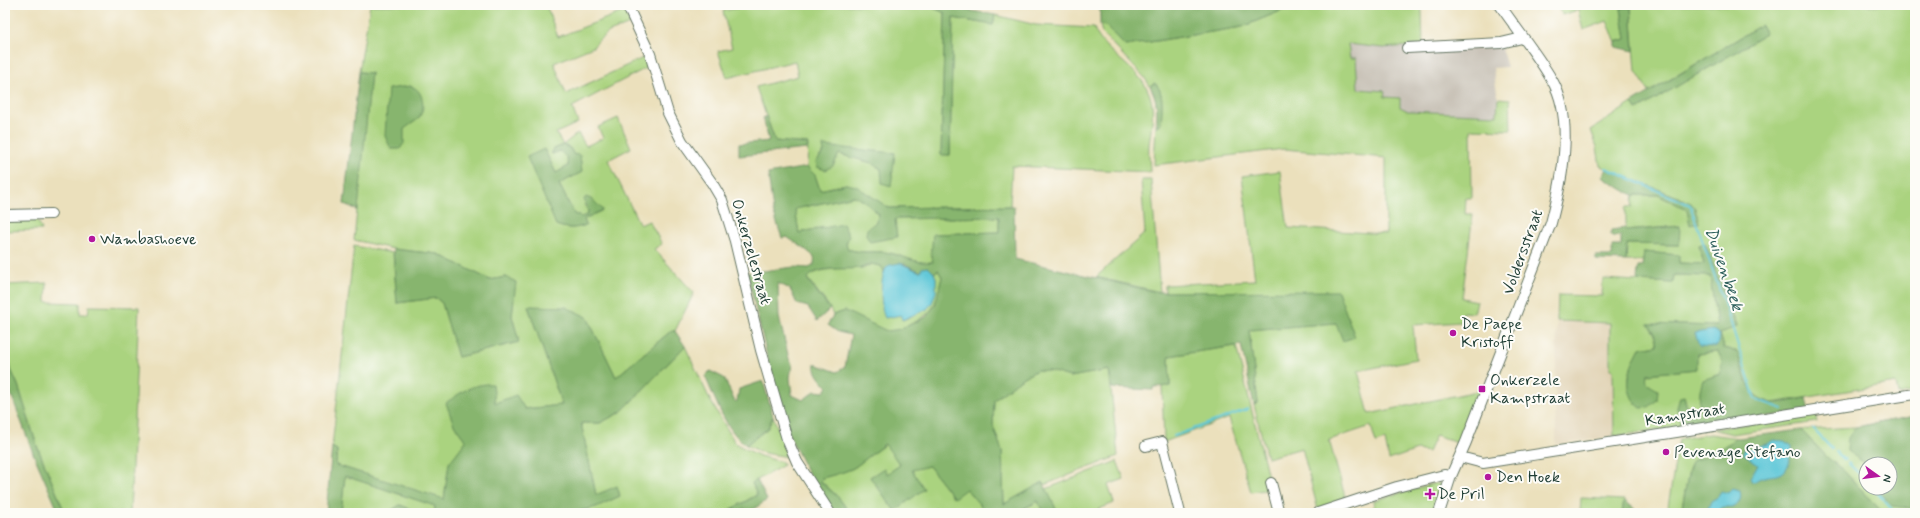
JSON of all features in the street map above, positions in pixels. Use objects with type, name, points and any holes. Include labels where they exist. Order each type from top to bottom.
[{"type":"street","name":"Onkerzelestraat","points":[[627,5],[650,54],[668,113],[682,141],[712,182],[722,200],[736,241],[761,350],[787,439],[797,462],[830,513]]},
{"type":"street","name":"Voldersstraat","points":[[1439,513],[1451,476],[1460,457],[1551,223],[1561,186],[1564,148],[1563,115],[1559,96],[1552,80],[1500,5]]},
{"type":"street","points":[[1407,48],[1501,43],[1522,38]]},
{"type":"street","points":[[5,215],[51,214]]},
{"type":"street","name":"Kampstraat","points":[[1460,457],[1483,463],[1915,394]]},
{"type":"street","points":[[1146,446],[1162,442],[1180,513]]},
{"type":"street","points":[[1318,513],[1341,509],[1397,487],[1444,475],[1451,476]]},
{"type":"street","points":[[1271,483],[1279,513]]},
{"type":"shaded area","points":[[1502,42],[1503,54],[1507,67],[1493,68],[1498,98],[1497,115],[1408,111],[1400,107],[1400,98],[1384,97],[1384,91],[1358,89],[1356,58],[1350,58],[1348,44],[1383,48]]},
{"type":"shaded area","points":[[1557,321],[1610,323],[1610,369],[1613,370],[1614,436],[1556,445],[1555,384]]},
{"type":"green space","points":[[370,5],[546,5],[558,37],[625,11],[630,24],[609,32],[593,47],[554,63],[566,94],[647,56],[650,66],[572,107],[578,123],[556,133],[563,145],[578,133],[586,146],[603,138],[598,127],[618,118],[631,148],[608,160],[640,225],[649,221],[662,244],[654,249],[694,293],[675,331],[671,331],[616,377],[587,317],[528,306],[562,405],[524,409],[454,425],[466,441],[449,464],[444,500],[336,465],[337,450],[332,447],[354,246],[393,253],[397,303],[436,298],[442,303],[458,357],[519,342],[512,316],[515,282],[506,277],[490,280],[438,254],[393,249],[354,240],[371,73],[359,72]],"holes":[[[563,145],[570,148],[574,155],[580,156],[582,172],[559,184],[574,214],[581,217],[587,215],[588,211],[584,204],[602,210],[584,219],[586,225],[571,228],[556,225],[544,149],[556,173],[568,166],[567,158],[560,151],[552,154],[552,150]]]},
{"type":"green space","points":[[751,5],[927,5],[945,13],[941,154],[950,155],[953,18],[993,25],[995,15],[1036,25],[1094,28],[1098,37],[1137,75],[1149,93],[1153,112],[1149,148],[1150,172],[1012,166],[1010,206],[889,208],[846,184],[820,190],[815,175],[807,167],[808,144],[775,141],[756,87],[798,76],[795,61],[727,78],[718,51],[732,48],[723,11]],"holes":[[[824,152],[894,153],[881,169],[872,163],[839,154],[833,166],[819,157]]]},
{"type":"green space","points":[[927,5],[939,5],[995,15],[993,25],[953,18],[950,155],[941,155],[945,13]]},
{"type":"green space","points":[[1100,5],[1295,5],[1242,27],[1125,46],[1106,26],[1100,25]]},
{"type":"green space","points":[[1295,5],[1421,5],[1423,45],[1383,48],[1348,44],[1350,58],[1356,58],[1358,89],[1385,91],[1384,97],[1400,98],[1400,107],[1408,111],[1497,115],[1498,98],[1510,99],[1511,130],[1471,129],[1472,198],[1466,198],[1465,214],[1473,214],[1462,298],[1477,301],[1474,313],[1463,312],[1462,322],[1413,325],[1416,359],[1358,371],[1369,414],[1482,390],[1460,444],[1436,435],[1428,452],[1417,450],[1389,460],[1385,440],[1376,443],[1371,426],[1329,440],[1346,500],[1318,510],[1302,448],[1267,458],[1254,405],[1258,403],[1249,330],[1336,323],[1354,337],[1338,292],[1165,292],[1165,285],[1255,280],[1242,176],[1280,171],[1288,228],[1386,234],[1386,158],[1284,149],[1154,165],[1156,126],[1160,125],[1155,83],[1150,86],[1144,77],[1102,33],[1100,25],[1106,26],[1126,46],[1242,27]]},
{"type":"green space","points":[[1559,5],[1915,5],[1915,391],[1898,395],[1896,383],[1772,403],[1761,399],[1750,391],[1737,351],[1724,348],[1720,333],[1737,326],[1705,243],[1699,245],[1704,264],[1679,263],[1678,255],[1644,252],[1643,261],[1626,261],[1627,244],[1679,245],[1679,226],[1626,231],[1626,207],[1632,207],[1634,195],[1658,195],[1687,210],[1690,202],[1600,166],[1597,147],[1591,130],[1632,103],[1637,110],[1766,34],[1761,25],[1649,92],[1636,71],[1631,7],[1621,9],[1626,39],[1616,42],[1607,21],[1583,30],[1578,10],[1562,15]]},
{"type":"green space","points":[[1631,7],[1634,51],[1616,47],[1616,42],[1626,39],[1621,8]]},
{"type":"green space","points":[[1761,25],[1766,34],[1637,110],[1632,103]]},
{"type":"green space","points":[[359,72],[371,73],[358,210],[344,204]]},
{"type":"green space","points":[[1155,83],[1162,97],[1161,123],[1156,126],[1156,105],[1150,86]]},
{"type":"green space","points":[[410,86],[415,88],[421,95],[423,106],[422,111],[417,120],[404,129],[404,143],[400,149],[391,149],[385,136],[388,89]]},
{"type":"green space","points":[[766,116],[775,141],[808,144],[807,149],[739,156],[739,144],[769,141],[763,118]]},
{"type":"green space","points":[[563,145],[570,148],[574,155],[578,154],[580,156],[582,172],[559,184],[574,214],[581,217],[587,215],[588,211],[584,199],[586,197],[593,200],[603,210],[584,219],[586,225],[571,228],[556,225],[527,157],[544,149],[556,173],[568,166],[567,158],[560,151],[552,154],[552,150]]},
{"type":"green space","points":[[823,146],[895,153],[891,186],[882,183],[881,169],[872,163],[839,154],[833,166],[825,170],[817,167],[816,162],[824,152]]},
{"type":"green space","points":[[807,167],[815,175],[820,190],[846,184],[856,186],[889,208],[1014,206],[1015,259],[1157,292],[1338,291],[1355,337],[1343,341],[1336,323],[1249,330],[1258,403],[1254,405],[1241,345],[1169,356],[1170,386],[1153,387],[1153,390],[1112,388],[1109,370],[1070,377],[1050,371],[1037,370],[1021,379],[994,400],[993,426],[1002,451],[1004,504],[1043,482],[1058,513],[1043,513],[1038,501],[1015,513],[985,513],[986,512],[966,489],[954,498],[929,466],[912,470],[924,489],[895,511],[870,477],[884,468],[887,474],[900,465],[885,444],[852,469],[822,478],[821,482],[838,497],[850,513],[834,513],[819,495],[784,425],[747,273],[794,267],[809,268],[814,265],[813,256],[810,253],[787,237],[782,238],[773,211],[768,174]],"holes":[[[854,196],[864,201],[879,214],[876,222],[867,229],[866,235],[870,242],[897,237],[895,219],[999,217],[999,232],[933,234],[931,256],[933,262],[923,262],[883,252],[859,252],[848,249],[846,244],[849,236],[843,224],[799,233],[795,209]],[[871,264],[881,266],[884,271],[891,265],[905,264],[921,272],[928,267],[934,273],[938,270],[942,277],[935,305],[926,317],[901,329],[887,331],[845,311],[833,315],[828,325],[838,332],[851,335],[845,367],[837,372],[815,364],[815,371],[828,387],[824,392],[815,391],[803,400],[792,395],[790,378],[792,364],[789,359],[779,317],[778,283],[790,289],[797,304],[808,307],[817,321],[830,309],[807,279],[820,271],[864,267]]]},
{"type":"green space","points":[[1607,169],[1690,202],[1695,208],[1699,223],[1690,225],[1687,210],[1658,195],[1634,195],[1627,192],[1602,177]]},
{"type":"green space","points":[[1141,180],[1151,180],[1160,292],[1096,277],[1145,233]]},
{"type":"green space","points":[[854,196],[864,201],[879,215],[876,222],[895,219],[999,217],[999,232],[933,234],[933,262],[913,260],[883,252],[854,251],[848,249],[846,244],[823,227],[799,233],[795,209]]},
{"type":"green space","points":[[34,217],[42,230],[5,231],[5,218]]},
{"type":"green space","points":[[1680,226],[1679,245],[1627,244],[1626,261],[1596,260],[1596,256],[1612,256],[1612,246],[1621,246],[1621,236],[1611,236],[1611,230],[1625,228],[1626,231]]},
{"type":"green space","points":[[1705,243],[1737,327],[1720,333],[1724,348],[1737,351],[1744,375],[1752,391],[1757,397],[1764,401],[1773,403],[1806,398],[1809,411],[1681,427],[1677,408],[1680,397],[1684,396],[1687,408],[1691,414],[1699,409],[1700,390],[1703,380],[1720,374],[1722,360],[1718,352],[1697,354],[1697,369],[1647,374],[1648,384],[1658,390],[1657,400],[1649,407],[1641,408],[1635,402],[1629,387],[1630,371],[1633,363],[1640,348],[1658,345],[1655,333],[1648,324],[1717,326],[1710,276],[1674,275],[1673,283],[1637,281],[1638,267],[1642,267],[1644,252],[1679,255],[1679,263],[1704,264],[1699,245]]},
{"type":"green space","points":[[393,249],[438,254],[490,280],[506,277],[516,282],[512,316],[519,342],[458,357],[442,303],[436,298],[397,303]]},
{"type":"green space","points":[[871,264],[881,266],[884,271],[882,289],[903,320],[927,309],[936,278],[934,273],[938,270],[942,277],[936,302],[933,307],[924,316],[904,328],[893,331],[883,330],[872,326],[845,311],[833,315],[828,305],[807,278],[812,274],[826,270],[865,268]]},
{"type":"green space","points":[[1674,275],[1710,276],[1717,326],[1648,324],[1658,339],[1658,345],[1640,348],[1630,370],[1630,387],[1636,404],[1648,385],[1646,381],[1647,374],[1696,369],[1697,354],[1718,352],[1722,359],[1720,374],[1709,379],[1705,383],[1701,392],[1699,409],[1692,414],[1687,408],[1684,396],[1677,408],[1681,427],[1614,436],[1613,370],[1610,369],[1610,323],[1557,321],[1558,295],[1602,296],[1603,279],[1673,283]]},
{"type":"green space","points":[[47,283],[46,302],[80,303],[80,314],[88,314],[89,306],[139,307],[130,513],[65,513],[37,446],[18,385],[5,357],[5,285]]},
{"type":"green space","points":[[528,306],[566,307],[587,317],[616,377],[671,331],[675,331],[685,346],[621,412],[600,423],[581,423],[596,495],[617,486],[620,496],[596,507],[572,513],[434,513],[435,506],[345,476],[341,513],[326,513],[332,447],[337,450],[336,465],[444,499],[449,463],[466,441],[454,425],[446,403],[468,389],[479,385],[493,384],[495,403],[516,395],[525,409],[562,405]]},
{"type":"green space","points":[[685,346],[711,402],[736,444],[760,456],[782,462],[784,465],[752,483],[758,494],[725,513],[572,513],[596,507],[620,496],[617,487],[596,495],[581,423],[600,423],[621,412]]},
{"type":"green space","points":[[1236,346],[1271,489],[1251,492],[1229,418],[1164,442],[1162,386],[1170,386],[1169,356]]},
{"type":"green space","points":[[5,357],[18,385],[37,446],[65,513],[59,513],[33,453],[5,378]]},
{"type":"green space","points":[[1037,370],[1050,371],[1070,377],[1109,370],[1118,456],[1044,485],[1043,483],[1004,504],[1002,451],[993,426],[994,400],[1021,379]]},
{"type":"green space","points":[[710,371],[724,378],[735,402],[737,401],[739,389],[763,381],[773,416],[768,428],[746,445],[732,431],[721,413],[705,376]]},
{"type":"green space","points":[[1815,414],[1817,422],[1732,434],[1713,429]]},
{"type":"green space","points":[[773,416],[789,457],[764,453],[746,445],[768,428]]},
{"type":"green space","points":[[1915,416],[1915,513],[1883,513],[1867,496],[1898,496],[1898,456],[1858,456],[1858,486],[1801,430],[1856,427]]},
{"type":"green space","points":[[1915,416],[1915,513],[1910,508],[1892,506],[1883,496],[1898,496],[1898,456],[1858,456],[1858,459],[1847,451],[1848,438],[1856,427]]},
{"type":"green space","points":[[1801,430],[1858,486],[1858,496],[1867,496],[1883,513],[1681,513],[1692,461],[1709,455],[1738,438]]},
{"type":"green space","points":[[1710,434],[1738,438],[1709,455],[1693,461],[1689,470],[1681,513],[1667,513],[1679,439]]},
{"type":"green space","points":[[886,444],[900,465],[887,474],[884,469],[870,477],[895,510],[924,489],[912,470],[913,468],[929,466],[953,497],[966,488],[987,512],[939,513],[935,508],[929,513],[861,513],[859,510],[855,513],[850,513],[838,497],[821,481],[822,478],[852,469]]},
{"type":"green space","points":[[1117,461],[1124,479],[1108,485],[1114,503],[1089,513],[1058,513],[1046,489]]},
{"type":"green space","points":[[345,476],[435,506],[434,513],[421,513],[400,505],[387,513],[341,513]]},
{"type":"green space","points":[[757,480],[767,500],[748,513],[744,508],[737,513],[725,513],[757,495],[752,483]]},
{"type":"green space","points":[[1435,483],[1440,484],[1442,492],[1433,513],[1375,513],[1373,501]]},
{"type":"green space","points":[[1581,498],[1624,500],[1622,513],[1580,513]]},
{"type":"green space","points":[[1624,500],[1637,511],[1636,513],[1622,513]]},
{"type":"green space","points":[[1039,501],[1043,513],[1015,513]]},
{"type":"green space","points":[[400,505],[421,513],[387,513]]},
{"type":"water","points":[[900,263],[920,272],[922,268],[928,267],[934,273],[936,278],[936,292],[932,303],[927,309],[902,320],[901,315],[885,318],[881,299],[885,270],[889,265]]},
{"type":"water","points":[[1713,330],[1720,335],[1719,343],[1715,347],[1699,346],[1695,333]]},
{"type":"water","points":[[1773,440],[1784,441],[1792,446],[1792,453],[1788,453],[1790,459],[1788,466],[1782,473],[1761,478],[1755,482],[1752,482],[1750,478],[1758,464],[1743,453],[1744,450],[1768,444]]},
{"type":"water","points":[[1732,489],[1740,491],[1741,493],[1740,500],[1735,507],[1723,507],[1715,512],[1708,508],[1711,501],[1718,497],[1721,491],[1728,493]]},
{"type":"waterway","name":"Duivenbeek","points":[[1606,168],[1690,205],[1729,317],[1755,399],[1783,409]]},
{"type":"waterway","points":[[1174,436],[1248,409]]},
{"type":"waterway","name":"Duivenbeek","points":[[1813,429],[1832,449]]},
{"type":"waterway","name":"Duivenbeek","points":[[1836,452],[1845,460]]},
{"type":"waterway","name":"Duivenbeek","points":[[1848,463],[1858,472]]},
{"type":"waterway","name":"Duivenbeek","points":[[1880,496],[1895,513]]},
{"type":"place","name":"Wambashoeve","points":[[92,239]]},
{"type":"place","name":"De Paepe Kristoff","points":[[1453,333]]},
{"type":"place","name":"Onkerzele Kampstraat","points":[[1482,389]]},
{"type":"place","name":"Pevenage Stefano","points":[[1666,452]]},
{"type":"place","name":"Den Hoek","points":[[1488,477]]},
{"type":"place","name":"De Pril","points":[[1430,494]]}]
